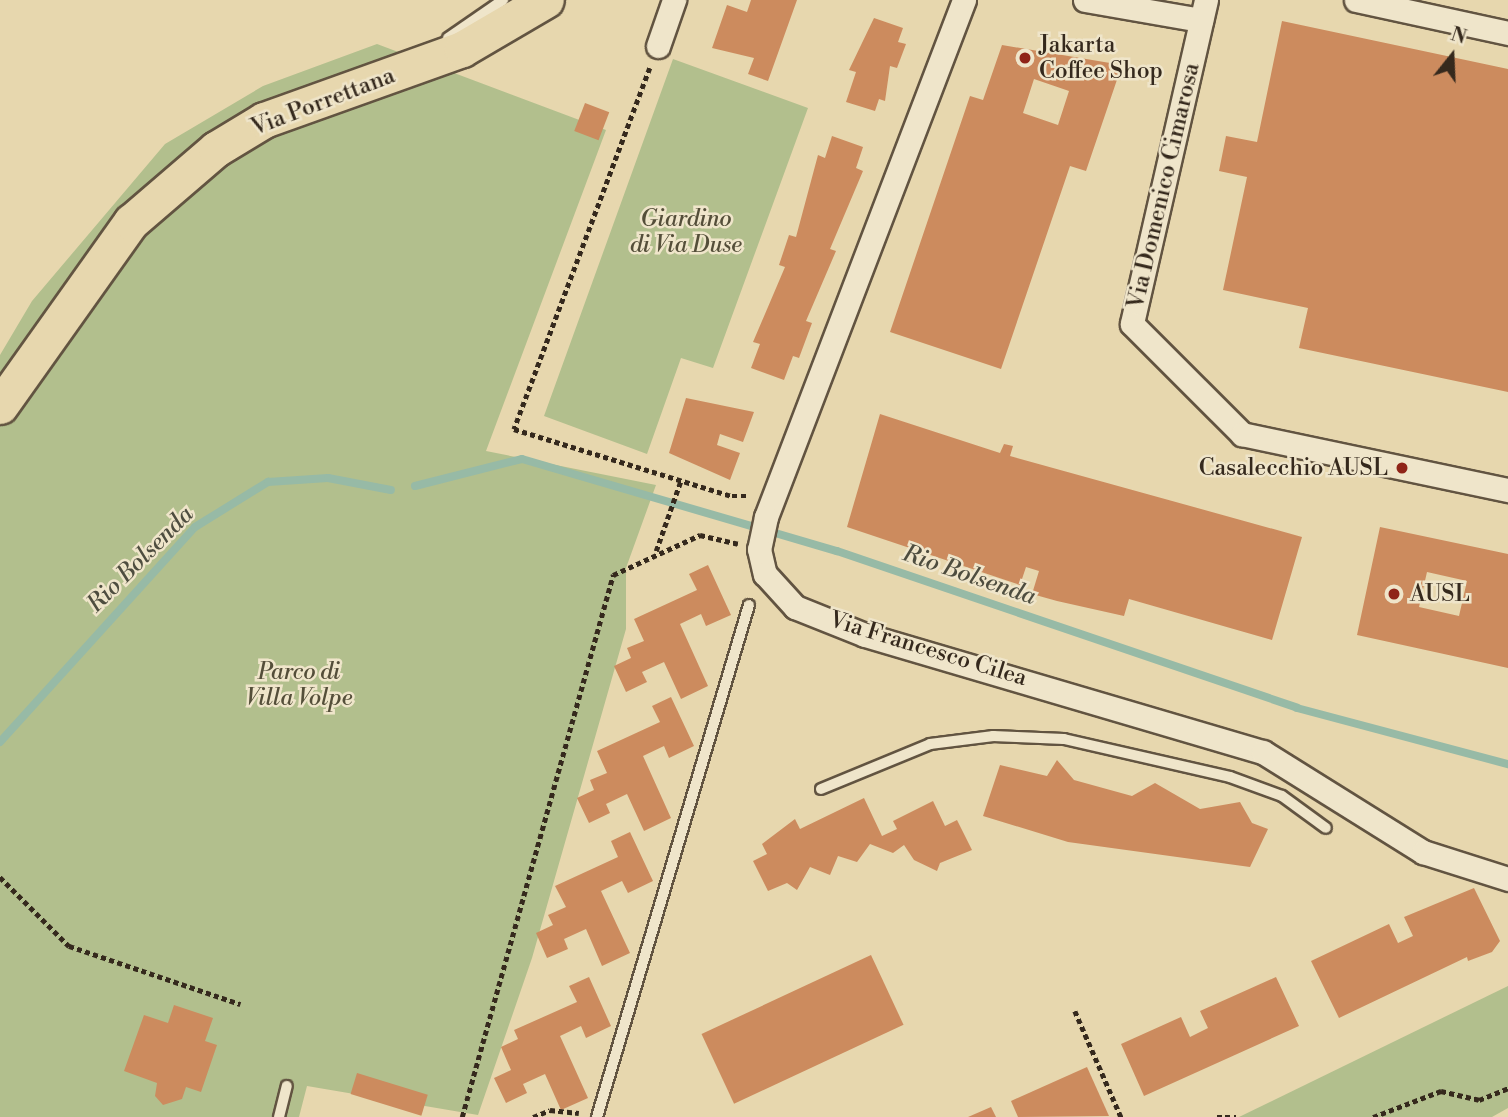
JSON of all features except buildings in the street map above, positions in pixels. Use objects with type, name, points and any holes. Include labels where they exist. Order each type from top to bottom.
[{"type":"main road","name":"Via Porrettana","points":[[0,406],[131,222],[177,178],[264,120],[462,49],[546,0]]},
{"type":"street","points":[[659,46],[674,0]]},
{"type":"street","points":[[759,549],[774,495],[964,0]]},
{"type":"street","points":[[1085,0],[1204,10]]},
{"type":"street","points":[[1356,0],[1508,33]]},
{"type":"street","name":"Via Domenico Cimarosa","points":[[1204,10],[1132,324],[1242,434],[1508,490]]},
{"type":"street","name":"Via Francesco Cilea","points":[[759,549],[765,574],[795,607],[865,635],[1264,752],[1423,852],[1508,879]]},
{"type":"lane","points":[[387,78],[503,0]]},
{"type":"lane","points":[[598,1116],[749,604]]},
{"type":"lane","points":[[821,789],[930,744],[993,736],[1064,738],[1230,776],[1282,796],[1326,828]]},
{"type":"lane","points":[[279,1117],[287,1086]]},
{"type":"path","points":[[659,46],[514,429],[732,496],[774,495]]},
{"type":"path","points":[[656,552],[681,480]]},
{"type":"path","points":[[469,1117],[463,1114],[613,575],[656,552],[700,535],[759,549]]},
{"type":"path","points":[[0,877],[69,946],[240,1004]]},
{"type":"path","points":[[1075,1011],[1121,1117]]},
{"type":"path","points":[[1373,1117],[1441,1091],[1479,1100],[1508,1088]]},
{"type":"path","points":[[533,1117],[550,1110],[598,1116]]},
{"type":"path","points":[[1217,1117],[1236,1117]]},
{"type":"green space","name":"Parco di Villa Volpe","points":[[377,44],[606,130],[486,451],[656,485],[626,568],[626,629],[532,958],[478,1115],[307,1086],[299,1117],[0,1117],[0,355],[32,301],[165,144],[263,86]]},
{"type":"green space","name":"Giardino di Via Duse","points":[[673,59],[808,108],[713,368],[681,358],[647,454],[544,416]]},
{"type":"green space","points":[[1508,986],[1508,1108],[1492,1117],[1239,1117]]},
{"type":"waterway","name":"Rio Bolsenda","points":[[415,486],[522,459],[837,551],[1297,708],[1508,764]]},
{"type":"waterway","name":"Rio Bolsenda","points":[[0,742],[195,527],[268,482],[328,478],[391,490]]},
{"type":"place","name":"Jakarta Coffee Shop","points":[[1025,58]]},
{"type":"place","name":"Casalecchio AUSL","points":[[1402,468]]},
{"type":"place","name":"AUSL","points":[[1394,594]]}]
